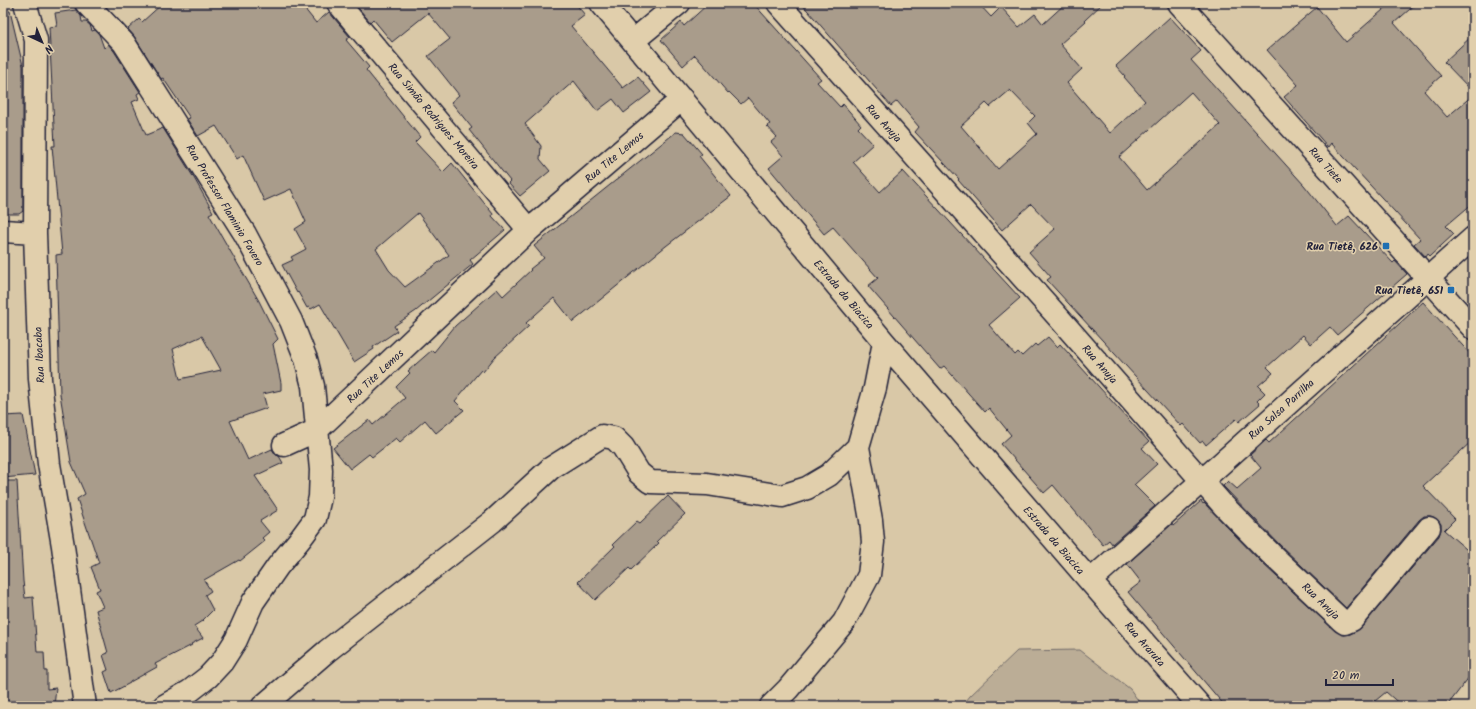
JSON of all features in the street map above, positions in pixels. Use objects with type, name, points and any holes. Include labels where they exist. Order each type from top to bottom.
[{"type":"street","name":"Rua Ibacaba","points":[[25,3],[36,40],[35,233],[40,387],[49,464],[63,546],[84,706]]},
{"type":"street","name":"Rua Professor Flaminio Favero","points":[[86,3],[124,44],[245,234],[268,276],[291,321],[306,359],[313,386],[317,430]]},
{"type":"street","name":"Rua Simão Rodrigues Moreira","points":[[338,3],[529,230]]},
{"type":"street","name":"Estrada da Biacica","points":[[601,3],[884,342],[1090,582]]},
{"type":"street","points":[[633,41],[679,3]]},
{"type":"street","name":"Rua Anuja","points":[[778,3],[1065,324],[1223,505],[1271,554],[1342,621],[1345,623],[1352,620],[1429,528]]},
{"type":"street","name":"Rua Tiete","points":[[1179,3],[1473,328]]},
{"type":"street","name":"Rua Tite Lemos","points":[[284,445],[317,430],[529,230],[682,99]]},
{"type":"street","points":[[3,232],[35,233]]},
{"type":"street","name":"Rua Salsa Parrilha","points":[[1090,582],[1473,238]]},
{"type":"street","points":[[771,706],[788,689],[844,622],[869,576],[873,542],[871,520],[858,447],[875,388],[884,342]]},
{"type":"street","points":[[164,706],[190,691],[208,677],[222,662],[236,640],[253,602],[278,566],[302,538],[315,519],[320,497],[321,470],[317,430]]},
{"type":"street","points":[[264,706],[327,651],[493,521],[551,468],[602,436],[614,438],[623,447],[638,473],[650,482],[707,484],[782,496],[807,488],[829,475],[858,447]]},
{"type":"street","name":"Rua Araruta","points":[[1090,582],[1200,706]]},
{"type":"shaded area","points":[[1080,650],[1130,689],[1142,706],[962,706],[970,696],[1017,651]]},
{"type":"building","points":[[163,3],[300,3],[316,23],[329,12],[350,37],[346,40],[369,67],[366,70],[420,137],[415,142],[443,172],[452,163],[493,214],[492,216],[505,230],[470,260],[473,264],[416,311],[394,326],[397,331],[354,362],[320,304],[311,309],[309,307],[307,308],[282,265],[293,260],[291,257],[306,249],[295,229],[306,222],[291,189],[264,201],[243,155],[237,159],[216,126],[198,136],[187,119],[190,118],[163,78],[161,79],[128,29],[139,19],[142,22]],"holes":[[[418,213],[449,255],[405,287],[389,270],[376,249]]]},
{"type":"building","points":[[354,3],[575,3],[585,15],[571,26],[623,88],[638,77],[651,92],[624,113],[613,99],[597,111],[574,81],[525,124],[541,146],[540,159],[550,171],[520,196],[508,183],[510,181],[469,130],[472,128],[451,102],[459,95],[428,56],[450,39],[428,13],[392,42],[373,19],[370,22]]},
{"type":"building","points":[[709,3],[753,3],[821,79],[817,82],[840,107],[843,104],[861,125],[858,128],[873,144],[853,162],[880,192],[903,171],[1020,298],[989,325],[1015,355],[1018,352],[1022,356],[1035,344],[1037,346],[1048,337],[1057,347],[1060,344],[1149,442],[1142,448],[1157,464],[1134,485],[1155,506],[1112,544],[1109,540],[1103,545],[1053,485],[1044,493],[1001,444],[1011,435],[989,408],[985,412],[944,366],[940,369],[868,286],[878,278],[833,227],[824,234],[769,168],[783,156],[771,142],[777,137],[767,126],[770,124],[748,98],[741,104],[729,92],[728,93],[695,55],[683,66],[661,40],[681,22],[684,26]]},
{"type":"building","points":[[801,3],[978,3],[991,17],[1001,7],[1019,27],[1035,14],[1043,24],[1066,3],[1103,3],[1085,20],[1086,21],[1060,44],[1082,69],[1067,83],[1110,133],[1145,101],[1116,66],[1170,17],[1201,51],[1191,60],[1304,185],[1337,226],[1349,216],[1393,263],[1395,261],[1407,274],[1337,335],[1330,327],[1311,344],[1303,335],[1267,367],[1273,373],[1258,386],[1265,393],[1257,401],[1260,404],[1239,422],[1236,419],[1206,445],[1203,441],[1200,443],[1183,424],[1181,426],[1047,280],[1051,277],[1029,252],[1055,229],[1031,204],[1002,230],[958,180],[959,179],[915,132],[919,127],[897,101],[891,106]],"holes":[[[1010,90],[1035,116],[1028,123],[1037,134],[998,169],[961,126],[986,103],[990,107]],[[1191,92],[1220,125],[1147,190],[1119,157]]]},
{"type":"building","points":[[1391,3],[1417,3],[1394,23],[1441,76],[1424,91],[1447,117],[1473,95],[1473,203],[1446,226],[1454,234],[1430,256],[1428,254],[1426,257],[1414,244],[1420,239],[1331,143],[1328,147],[1284,97],[1298,85],[1267,50],[1317,7],[1346,42]]},
{"type":"building","points":[[76,10],[81,16],[82,22],[86,22],[90,25],[92,31],[95,30],[99,34],[104,48],[108,44],[114,51],[140,92],[137,94],[139,99],[132,102],[146,135],[163,128],[213,212],[209,214],[259,301],[278,339],[273,344],[281,390],[263,394],[267,408],[230,421],[248,460],[272,449],[283,463],[255,476],[278,510],[260,521],[269,532],[262,538],[265,541],[240,561],[239,560],[204,580],[211,591],[205,595],[213,610],[202,621],[194,626],[203,638],[155,664],[157,667],[111,693],[104,672],[108,670],[103,655],[108,653],[96,610],[103,607],[96,591],[100,589],[91,567],[99,563],[77,499],[85,494],[71,462],[60,394],[56,255],[62,254],[52,146],[55,146],[49,27],[57,26],[55,13]],"holes":[[[202,336],[221,370],[180,379],[173,349]]]},
{"type":"building","points":[[3,11],[10,11],[23,66],[23,211],[19,214],[3,214]]},
{"type":"building","points":[[1473,35],[1473,92],[1444,62]]},
{"type":"building","points":[[676,132],[684,133],[702,154],[699,156],[731,196],[666,246],[573,322],[554,298],[526,323],[529,326],[494,358],[483,372],[481,370],[455,401],[464,410],[436,433],[425,420],[400,442],[396,438],[372,457],[369,454],[350,469],[333,448],[369,420],[373,425],[405,398],[396,387],[410,373],[408,371],[432,350],[434,352],[455,326],[497,289],[503,296],[531,270],[530,269],[544,258],[534,246]]},
{"type":"building","points":[[1423,302],[1473,357],[1473,440],[1423,486],[1455,519],[1444,530],[1473,555],[1473,672],[1447,706],[1402,706],[1386,692],[1369,706],[1225,706],[1128,592],[1141,582],[1127,564],[1172,524],[1173,526],[1201,501],[1262,563],[1335,631],[1344,635],[1350,634],[1361,628],[1439,536],[1441,524],[1437,519],[1431,516],[1424,516],[1419,520],[1346,608],[1280,545],[1223,486],[1228,481],[1237,489],[1261,468],[1250,455],[1266,440],[1269,443]]},
{"type":"building","points":[[23,415],[35,475],[3,478],[3,416]]},
{"type":"building","points":[[3,481],[17,481],[25,598],[33,597],[37,652],[44,652],[45,671],[47,671],[47,689],[56,688],[54,706],[3,706]]},
{"type":"building","points":[[668,496],[685,514],[657,541],[659,543],[631,570],[629,568],[595,600],[578,582],[615,546],[613,544],[637,521],[640,523]]},
{"type":"place","name":"Rua Tietê, 626","points":[[1386,246]]},
{"type":"place","name":"Rua Tietê, 651","points":[[1451,290]]}]
